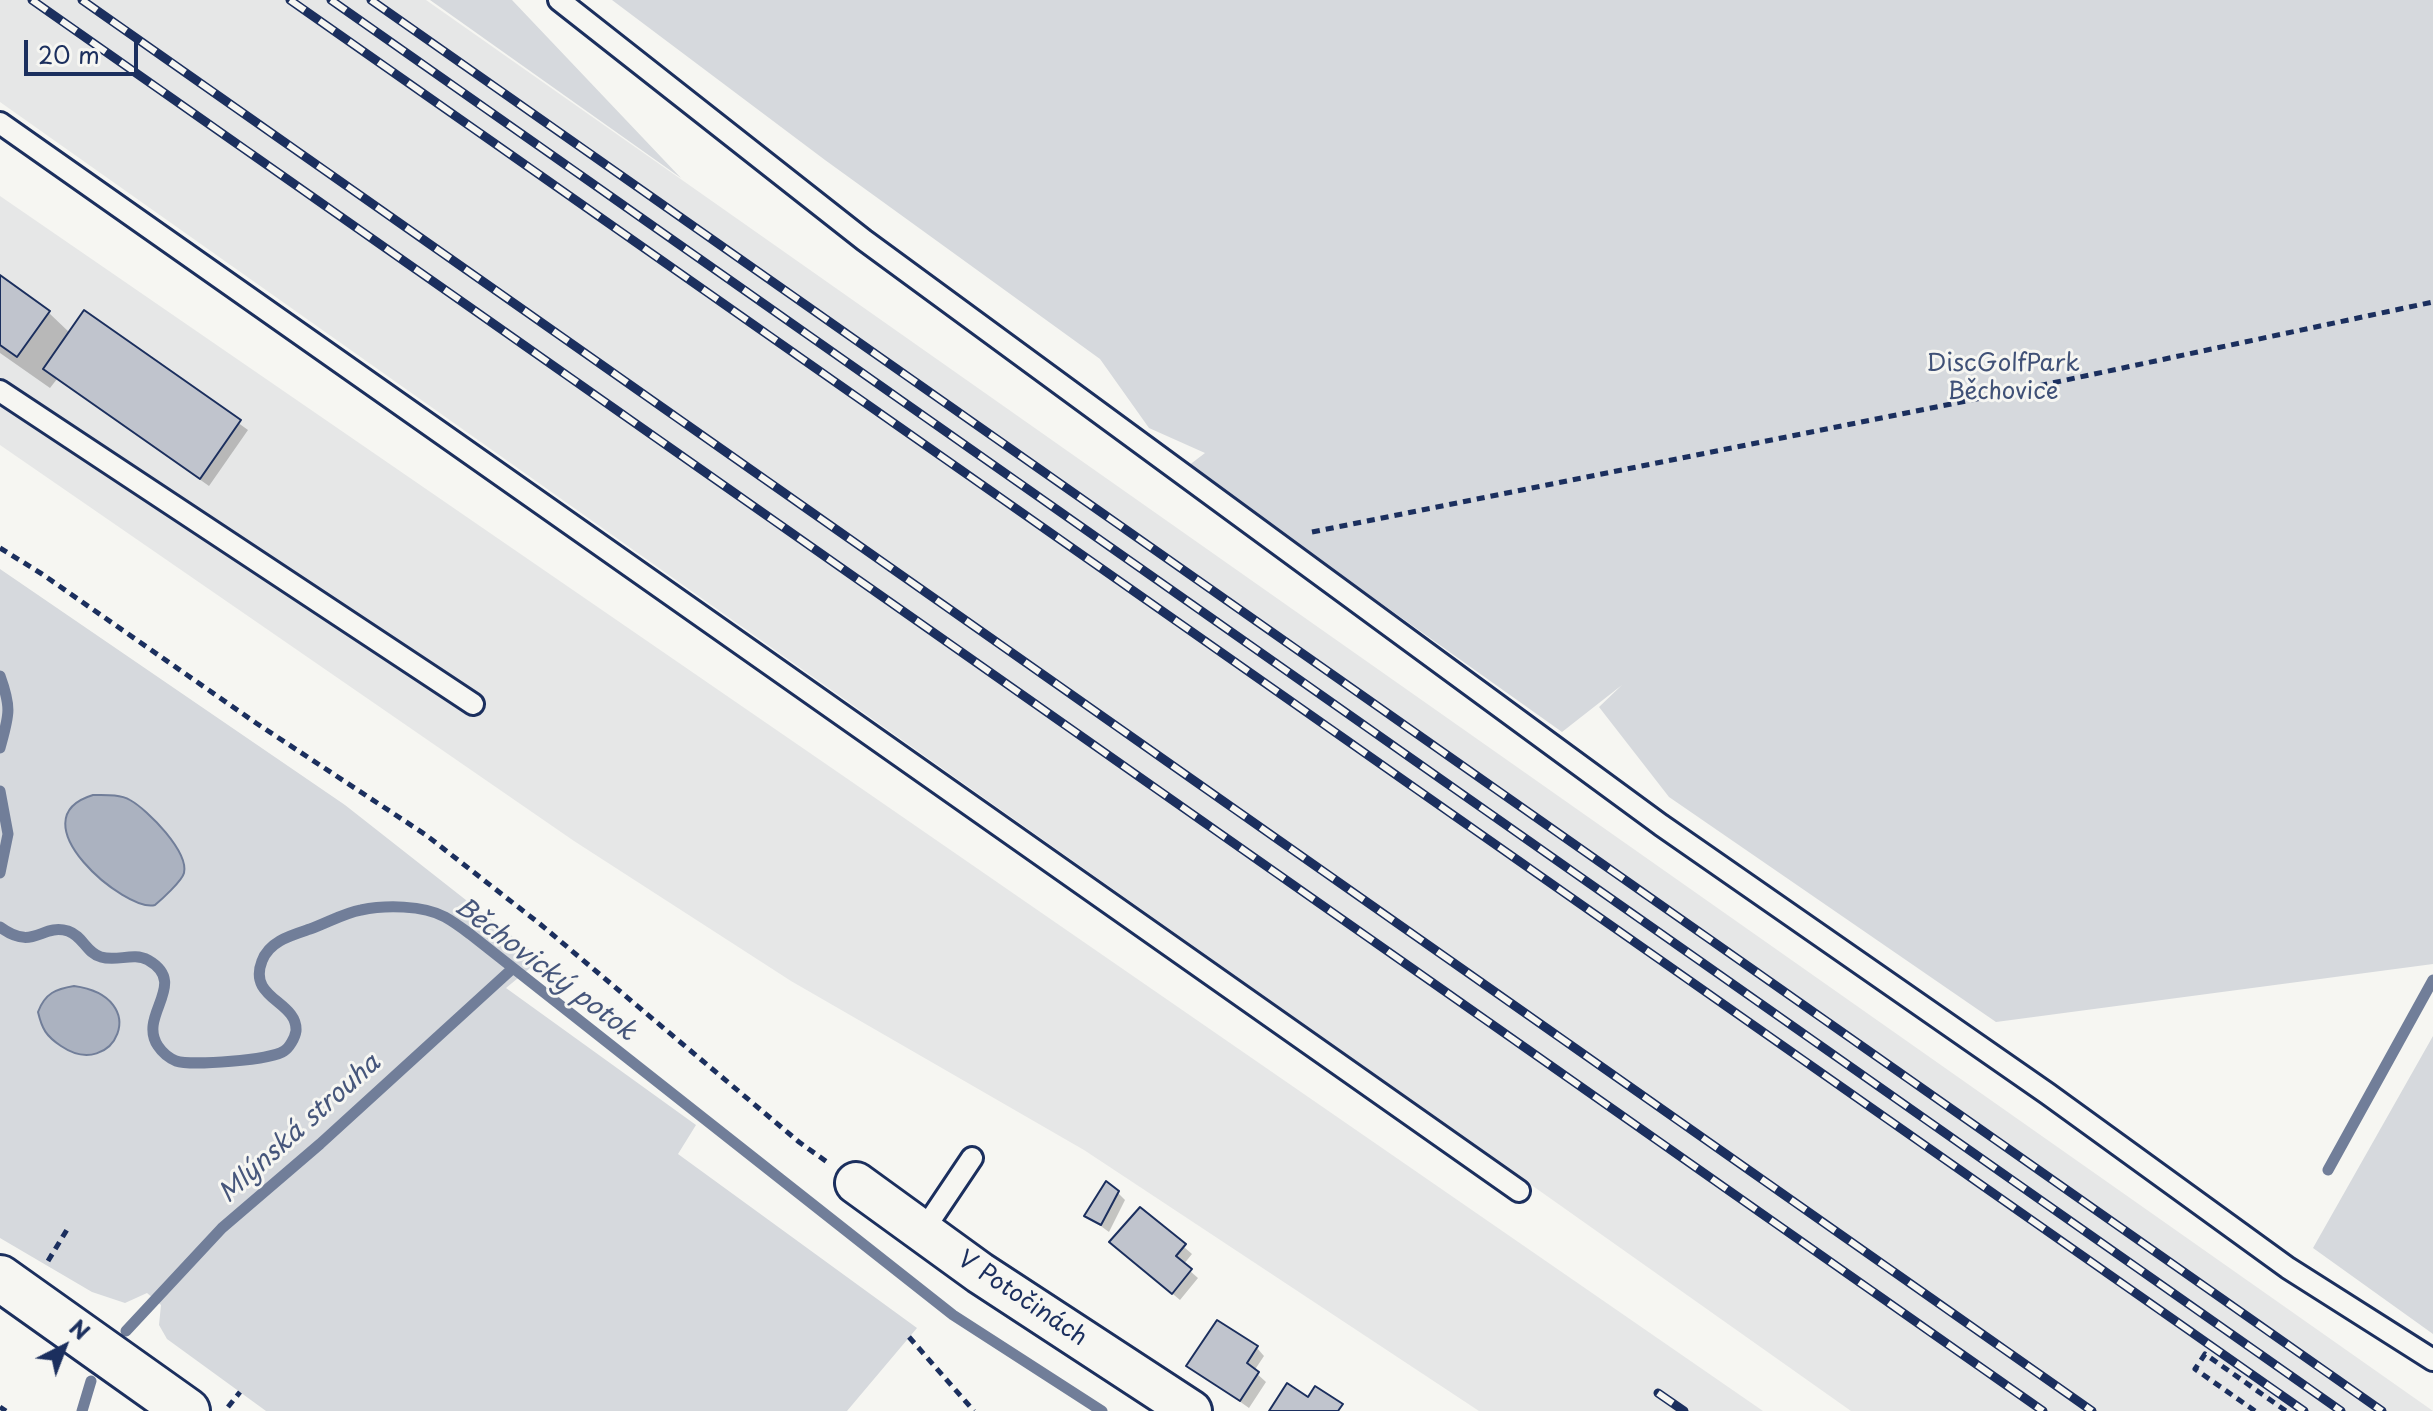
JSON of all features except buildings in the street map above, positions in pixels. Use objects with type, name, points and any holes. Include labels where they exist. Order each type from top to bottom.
[{"type":"main road","points":[[0,1278],[174,1401]]},
{"type":"street","name":"V Potočinách","points":[[856,1183],[980,1273],[1191,1411]]},
{"type":"lane","points":[[559,0],[864,240],[1661,825],[2048,1094],[2288,1268],[2433,1360]]},
{"type":"lane","points":[[0,123],[1519,1191]]},
{"type":"lane","points":[[0,391],[473,704]]},
{"type":"lane","points":[[923,1231],[972,1158]]},
{"type":"path","points":[[1276,543],[1328,527],[1955,403],[2433,302]]},
{"type":"path","points":[[0,548],[426,835],[540,924],[799,1142],[856,1183]]},
{"type":"path","points":[[909,1337],[974,1411]]},
{"type":"path","points":[[2255,1411],[2195,1369],[2205,1354],[2286,1411]]},
{"type":"path","points":[[225,1411],[240,1392]]},
{"type":"path","points":[[0,1407],[6,1411]]},
{"type":"shaded area","points":[[0,0],[426,0],[2433,1411],[1851,1411],[0,102]]},
{"type":"shaded area","points":[[0,196],[1763,1411],[1479,1411],[1084,1150],[791,981],[574,841],[0,445]]},
{"type":"shaded area","points":[[93,795],[112,795],[130,800],[156,822],[174,843],[184,864],[184,873],[155,905],[141,904],[122,895],[84,862],[70,842],[65,823],[72,807]]},
{"type":"shaded area","points":[[74,986],[99,993],[113,1005],[119,1019],[117,1034],[109,1046],[97,1053],[80,1054],[61,1046],[48,1035],[41,1023],[38,1012],[44,1000],[57,991]]},
{"type":"green space","points":[[430,0],[512,0],[681,178]]},
{"type":"green space","name":"DiscGolfPark Běchovice","points":[[612,0],[2433,0],[2433,964],[1996,1022],[1669,797],[1599,707],[1622,685],[1562,732],[1188,466],[1205,453],[1149,428],[1100,359],[825,160]]},
{"type":"green space","points":[[0,569],[345,805],[541,959],[506,988],[696,1125],[678,1154],[917,1328],[847,1411],[266,1411],[167,1339],[159,1325],[161,1305],[147,1293],[125,1303],[92,1292],[0,1238]]},
{"type":"green space","points":[[2433,1036],[2433,1334],[2313,1248]]},
{"type":"waterway","name":"Běchovický potok","points":[[0,676],[8,712],[0,748]]},
{"type":"waterway","name":"Běchovický potok","points":[[0,791],[8,834],[0,873]]},
{"type":"waterway","name":"Běchovický potok","points":[[0,927],[21,937],[68,931],[101,957],[148,960],[160,969],[164,979],[164,990],[153,1023],[158,1046],[176,1061],[214,1062],[277,1054],[286,1050],[293,1040],[296,1031],[294,1021],[261,984],[259,974],[262,961],[270,948],[289,936],[361,910],[404,907],[436,913],[470,934],[953,1315],[1102,1411]]},
{"type":"waterway","name":"Mlýnská strouha","points":[[126,1331],[222,1228],[320,1144],[512,969]]},
{"type":"waterway","points":[[2328,1170],[2433,980]]},
{"type":"waterway","name":"Mlýnská strouha","points":[[82,1411],[91,1381]]},
{"type":"railway","points":[[32,0],[2043,1411]]},
{"type":"railway","points":[[82,0],[2092,1411]]},
{"type":"railway","points":[[290,0],[2304,1411]]},
{"type":"railway","points":[[331,0],[2341,1411]]},
{"type":"railway","points":[[371,0],[2382,1411]]},
{"type":"railway","points":[[1658,1393],[1684,1411]]}]
